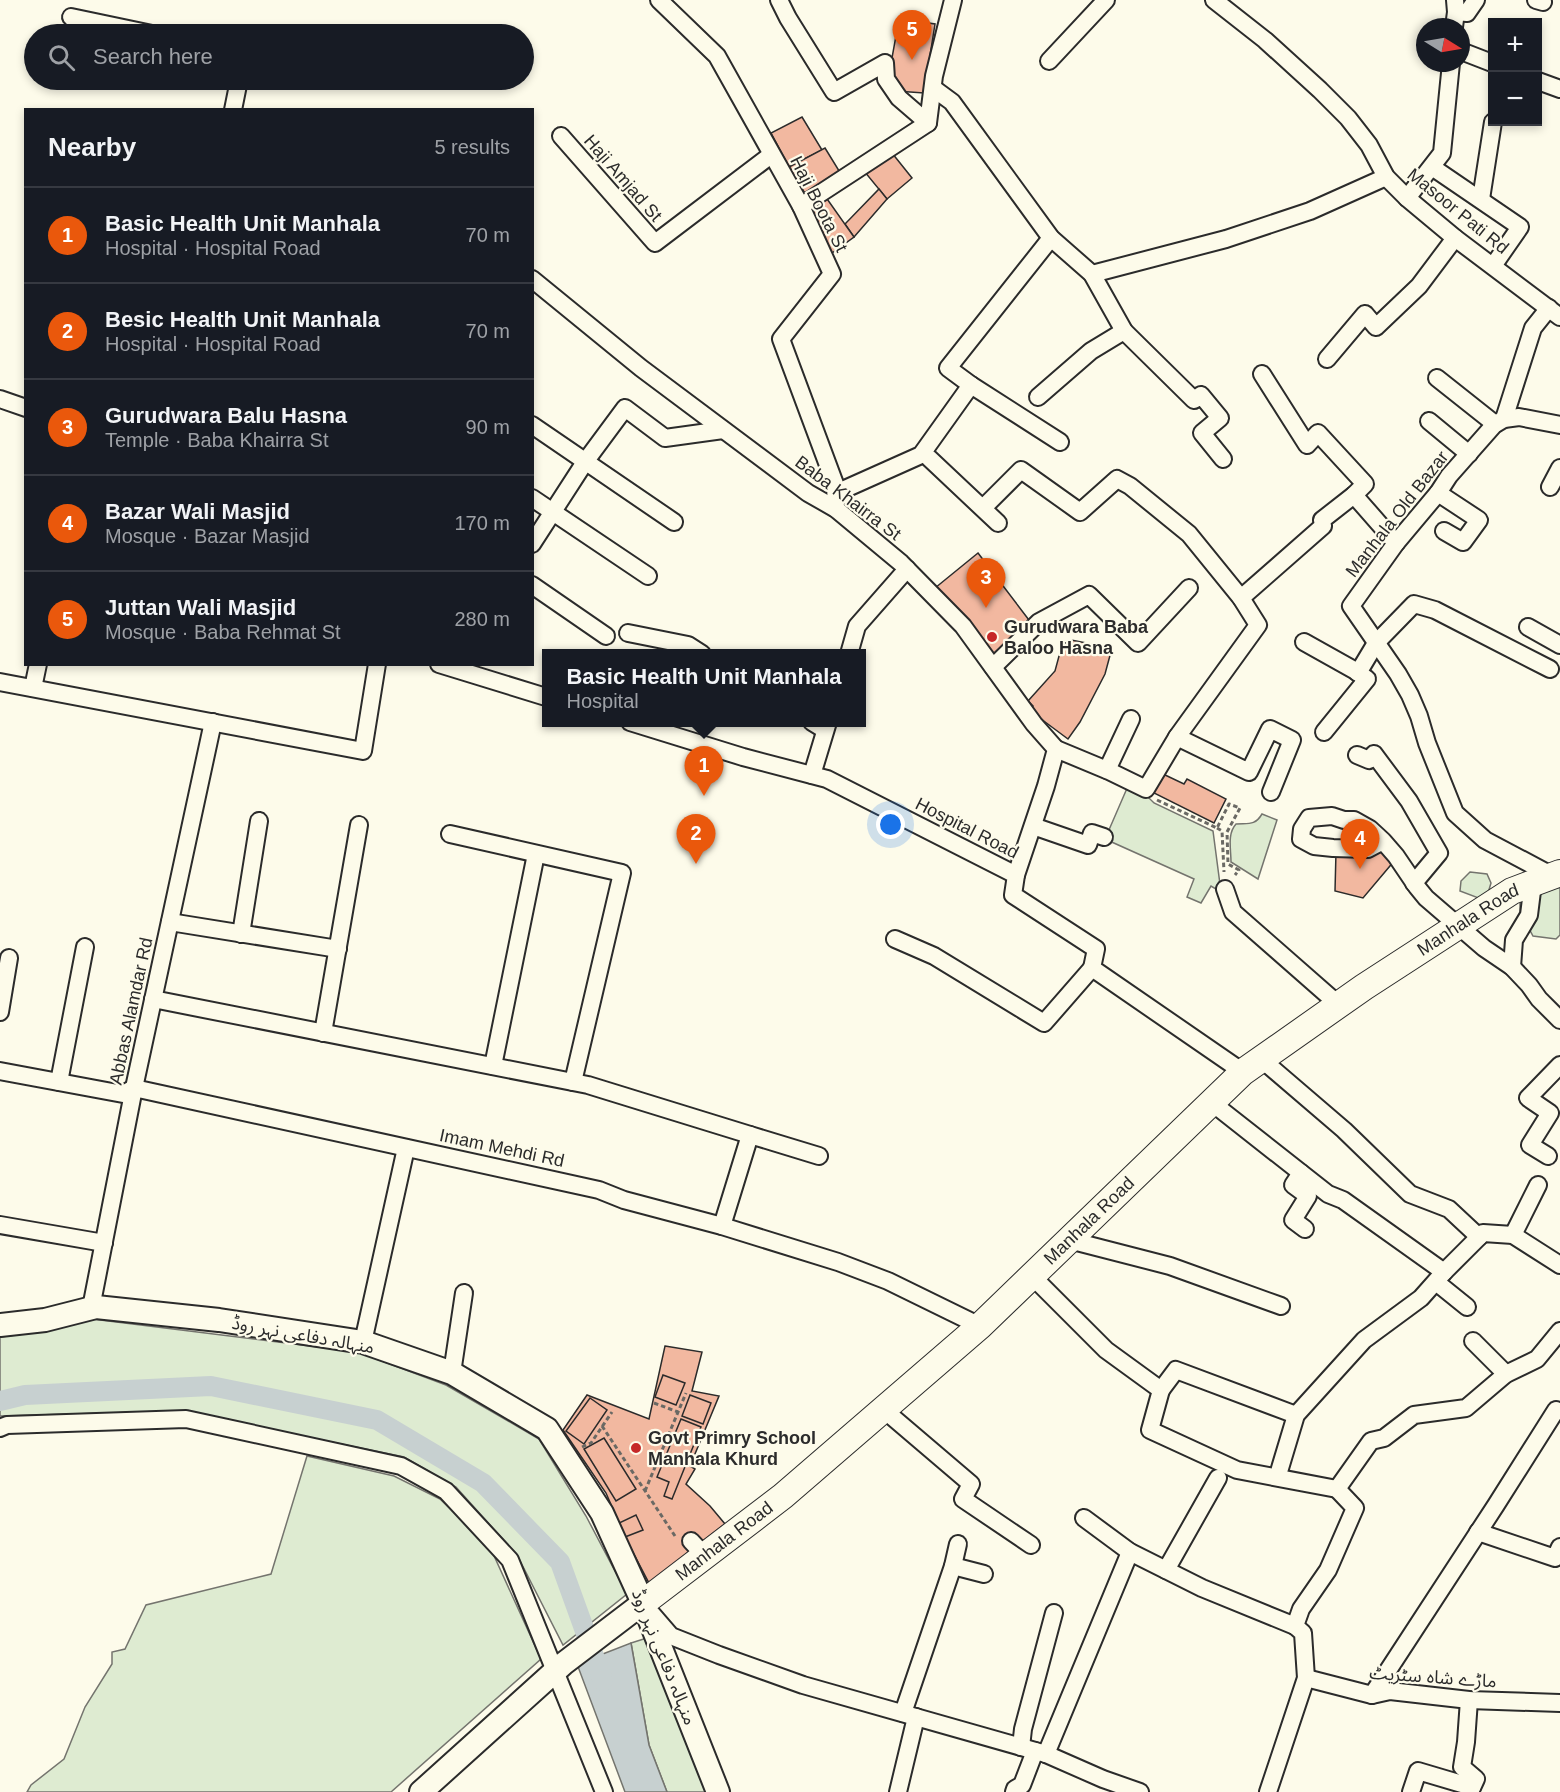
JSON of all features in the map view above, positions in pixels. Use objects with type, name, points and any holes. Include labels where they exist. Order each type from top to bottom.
[{"type":"main road","name":"Manhala Road","points":[[635,1609],[691,1545],[783,1496],[980,1326],[1251,1065],[1512,891],[1549,877]]},
{"type":"street","name":"Haji Boota St","points":[[659,0],[717,56],[801,206],[832,274],[781,339],[835,484],[836,501]]},
{"type":"street","points":[[778,0],[834,92],[885,63],[886,79],[899,98],[928,123]]},
{"type":"street","points":[[801,206],[928,123],[933,88],[953,0]]},
{"type":"street","points":[[1049,61],[1106,0]]},
{"type":"street","name":"Masoor Pati Rd","points":[[1214,0],[1265,40],[1348,118],[1369,145],[1386,177],[1407,198],[1455,238],[1555,312]]},
{"type":"street","points":[[1455,13],[1467,13],[1476,0]]},
{"type":"street","points":[[71,17],[104,24]]},
{"type":"street","points":[[1470,54],[1488,61]]},
{"type":"street","points":[[1407,198],[1442,153],[1450,72]]},
{"type":"street","points":[[1542,82],[1560,89]]},
{"type":"street","points":[[933,88],[952,102],[1051,238],[1092,274],[1124,331],[1194,400],[1201,395],[1220,418],[1202,433],[1223,459]]},
{"type":"street","points":[[233,108],[237,90]]},
{"type":"street","points":[[1480,199],[1492,126]]},
{"type":"street","name":"Haji Amjad St","points":[[561,136],[655,243],[771,155]]},
{"type":"street","points":[[1432,166],[1520,227],[1493,266]]},
{"type":"street","points":[[1092,274],[1226,239],[1310,211],[1386,177]]},
{"type":"street","points":[[1051,238],[948,368],[1060,442]]},
{"type":"street","points":[[1327,359],[1365,314],[1376,327],[1419,286],[1455,238]]},
{"type":"street","name":"Baba Khairra St","points":[[534,281],[640,368],[808,493],[836,501],[963,626],[1034,724],[1056,749]]},
{"type":"street","points":[[1500,421],[1533,328],[1555,312]]},
{"type":"street","points":[[1038,396],[1091,351],[1124,331]]},
{"type":"street","points":[[1241,598],[1323,526],[1322,520],[1365,484],[1318,433],[1306,445],[1262,374]]},
{"type":"street","points":[[1437,378],[1500,421],[1519,417],[1560,425]]},
{"type":"street","points":[[836,501],[921,455],[971,385]]},
{"type":"street","points":[[0,399],[24,407]]},
{"type":"street","points":[[534,541],[585,462],[625,408],[665,438],[723,430]]},
{"type":"street","points":[[1429,421],[1469,454]]},
{"type":"street","name":"Manhala Old Bazar","points":[[1500,421],[1449,476],[1438,494],[1396,543],[1351,606],[1410,695],[1455,813],[1485,840],[1549,877]]},
{"type":"street","points":[[534,426],[674,522]]},
{"type":"street","points":[[929,458],[998,523]]},
{"type":"street","points":[[1550,487],[1560,468]]},
{"type":"street","points":[[983,508],[1021,470],[1080,512],[1118,479],[1130,486],[1189,534],[1241,598],[1258,625],[1177,737],[1146,789],[1056,749],[1016,875]]},
{"type":"street","points":[[1438,494],[1479,520],[1463,542],[1444,531]]},
{"type":"street","points":[[1354,495],[1396,543]]},
{"type":"street","points":[[534,499],[648,576]]},
{"type":"street","points":[[850,649],[857,626],[907,569]]},
{"type":"street","points":[[534,586],[606,636]]},
{"type":"street","points":[[993,667],[1039,622],[1089,595],[1138,643],[1189,588]]},
{"type":"street","points":[[1358,672],[1376,643],[1414,604],[1435,610],[1550,669]]},
{"type":"street","points":[[1528,627],[1560,645]]},
{"type":"street","points":[[628,633],[687,645],[694,649]]},
{"type":"street","points":[[1304,642],[1367,679],[1324,732]]},
{"type":"street","points":[[33,688],[38,666]]},
{"type":"street","points":[[0,682],[363,751],[378,666]]},
{"type":"street","points":[[449,666],[542,696]]},
{"type":"street","points":[[1107,770],[1131,718]]},
{"type":"street","name":"Abbas Alamdar Rd","points":[[91,1308],[134,1088],[213,722]]},
{"type":"street","name":"Hospital Road","points":[[643,727],[827,779],[1016,875],[1013,895],[1096,949],[1092,968]]},
{"type":"street","points":[[812,775],[822,727]]},
{"type":"street","points":[[1177,737],[1249,772],[1270,729],[1292,740],[1271,792]]},
{"type":"street","points":[[1358,755],[1369,760],[1374,754],[1409,801],[1439,853],[1414,883]]},
{"type":"street","points":[[241,934],[259,821]]},
{"type":"street","points":[[323,1033],[359,825]]},
{"type":"street","points":[[1033,826],[1088,844],[1092,833],[1104,837]]},
{"type":"street","points":[[450,834],[622,873],[573,1082]]},
{"type":"street","points":[[1383,842],[1426,898],[1484,948],[1512,967],[1560,1020]]},
{"type":"street","points":[[493,1066],[536,854]]},
{"type":"street","points":[[1512,967],[1514,940],[1549,877]]},
{"type":"street","points":[[1225,889],[1233,912],[1340,1005]]},
{"type":"street","points":[[170,922],[338,950]]},
{"type":"street","points":[[895,939],[934,956],[1044,1023],[1092,968],[1251,1065],[1344,1130],[1410,1194],[1449,1209],[1479,1237]]},
{"type":"street","points":[[59,1082],[85,947]]},
{"type":"street","points":[[0,1012],[9,958]]},
{"type":"street","points":[[153,999],[588,1085],[819,1156]]},
{"type":"street","points":[[1548,1156],[1530,1145],[1550,1113],[1528,1098],[1560,1065]]},
{"type":"street","name":"Imam Mehdi Rd","points":[[0,1071],[123,1094],[134,1088],[599,1190],[624,1200],[722,1226],[838,1262],[888,1281],[980,1326]]},
{"type":"street","points":[[1211,1102],[1328,1194],[1343,1200],[1440,1277],[1467,1306]]},
{"type":"street","points":[[722,1226],[750,1135]]},
{"type":"street","points":[[363,1342],[406,1148]]},
{"type":"street","points":[[1301,1173],[1293,1185],[1308,1196],[1293,1220],[1305,1229]]},
{"type":"street","points":[[1513,1235],[1538,1185]]},
{"type":"street","points":[[0,1225],[104,1243]]},
{"type":"street","points":[[0,1236],[21,1229]]},
{"type":"street","points":[[1278,1475],[1296,1415],[1364,1341],[1421,1298],[1483,1233],[1513,1235],[1560,1265]]},
{"type":"street","points":[[1069,1240],[1170,1266],[1281,1306]]},
{"type":"street","points":[[1032,1276],[1106,1350],[1161,1390]]},
{"type":"street","points":[[452,1373],[464,1293]]},
{"type":"street","name":"منہالہ دفاعی نہر روڈ","points":[[0,1325],[45,1320],[96,1307],[219,1320],[363,1342],[452,1373],[547,1429],[602,1513],[635,1609],[718,1792]]},
{"type":"street","points":[[1337,1489],[1371,1441],[1384,1438],[1414,1415],[1466,1408],[1506,1374],[1537,1359],[1560,1331]]},
{"type":"street","points":[[1473,1341],[1506,1374]]},
{"type":"street","points":[[1295,1626],[1301,1609],[1328,1570],[1355,1508],[1337,1489],[1237,1470],[1150,1430],[1161,1390],[1176,1370],[1296,1415]]},
{"type":"street","points":[[883,1409],[971,1484],[963,1499],[1031,1545]]},
{"type":"street","points":[[1372,1695],[1556,1410]]},
{"type":"street","points":[[0,1428],[7,1425],[186,1419],[401,1466],[446,1491],[510,1560],[559,1668],[604,1792]]},
{"type":"street","points":[[1166,1570],[1218,1478]]},
{"type":"street","points":[[1084,1518],[1130,1552],[1202,1588],[1295,1626],[1303,1633],[1306,1678],[1268,1792]]},
{"type":"street","points":[[1478,1532],[1555,1558],[1560,1547]]},
{"type":"street","points":[[898,1792],[910,1715],[958,1544]]},
{"type":"street","points":[[1014,1792],[1022,1785],[1034,1750],[1130,1552]]},
{"type":"street","points":[[953,1566],[984,1574]]},
{"type":"street","points":[[421,1792],[559,1668],[635,1609],[671,1636],[803,1685],[1034,1750],[1140,1792]]},
{"type":"street","points":[[1034,1750],[1023,1729],[1054,1613]]},
{"type":"street","name":"ماڑے شاہ سٹریٹ","points":[[1306,1678],[1372,1695],[1390,1691],[1469,1700],[1560,1703]]},
{"type":"street","points":[[1411,1792],[1418,1771],[1471,1790],[1476,1779],[1462,1767],[1469,1700]]},
{"type":"path","points":[[1152,798],[1222,831],[1227,831]]},
{"type":"path","points":[[1217,828],[1229,804],[1240,808],[1227,831],[1228,864],[1239,870],[1225,889]]},
{"type":"path","points":[[1222,831],[1225,889]]},
{"type":"path","points":[[645,1491],[686,1393]]},
{"type":"path","points":[[654,1403],[678,1412]]},
{"type":"path","points":[[582,1447],[591,1443],[612,1412]]},
{"type":"path","points":[[602,1426],[645,1491],[691,1545]]},
{"type":"green space","points":[[1128,786],[1147,796],[1154,803],[1213,831],[1221,892],[1211,886],[1201,903],[1187,897],[1194,879],[1105,839]]},
{"type":"green space","points":[[1262,814],[1277,820],[1258,879],[1231,862],[1230,842],[1231,832],[1236,824],[1254,822]]},
{"type":"green space","points":[[1470,872],[1487,874],[1491,883],[1488,893],[1481,899],[1460,891],[1461,881]]},
{"type":"green space","points":[[1549,885],[1560,888],[1560,935],[1556,939],[1533,936],[1520,912],[1520,900]]},
{"type":"green space","points":[[92,1319],[358,1352],[446,1385],[539,1439],[586,1516],[627,1594],[563,1645],[517,1555],[456,1487],[404,1457],[181,1411],[0,1416],[0,1337],[47,1331]]},
{"type":"green space","points":[[307,1456],[394,1476],[440,1499],[490,1547],[541,1659],[391,1792],[27,1792],[31,1785],[64,1759],[85,1707],[112,1664],[112,1652],[125,1649],[146,1605],[271,1574]]},
{"type":"green space","points":[[650,1637],[709,1792],[667,1792],[649,1745],[631,1643]]},
{"type":"shaded area","points":[[631,1643],[649,1745],[667,1792],[625,1792],[577,1664]]},
{"type":"building","points":[[899,19],[935,24],[924,93],[896,91],[888,80]]},
{"type":"building","points":[[802,117],[822,150],[789,167],[771,133]]},
{"type":"building","points":[[825,148],[841,174],[810,193],[804,192],[789,167]]},
{"type":"building","points":[[892,153],[912,178],[887,199],[864,171]]},
{"type":"building","points":[[879,189],[887,199],[854,237],[845,224]]},
{"type":"building","points":[[825,196],[854,237],[832,253],[803,212]]},
{"type":"building","points":[[978,553],[1032,624],[995,661],[935,588]]},
{"type":"building","points":[[1071,640],[1112,648],[1105,674],[1080,722],[1068,739],[1029,710],[1033,706],[1028,701],[1055,671],[1062,645]]},
{"type":"building","points":[[1163,774],[1184,784],[1187,779],[1226,799],[1214,823],[1154,793]]},
{"type":"building","points":[[1351,834],[1355,838],[1351,842],[1347,838]]},
{"type":"building","points":[[1385,851],[1395,860],[1363,898],[1335,891],[1336,852]]},
{"type":"building","name":"Govt Primry School Manhala Khurd","points":[[665,1346],[702,1352],[692,1391],[719,1396],[690,1466],[695,1469],[686,1484],[710,1506],[725,1524],[649,1583],[606,1493],[563,1430],[587,1395],[649,1419]]},
{"type":"building","points":[[663,1375],[685,1383],[676,1405],[655,1397]]},
{"type":"building","points":[[690,1395],[711,1403],[703,1424],[682,1416]]},
{"type":"building","points":[[590,1398],[607,1410],[584,1444],[566,1431]]},
{"type":"building","points":[[681,1419],[701,1427],[672,1499],[664,1496],[669,1482],[657,1477]]},
{"type":"building","points":[[604,1438],[636,1489],[616,1501],[584,1449]]},
{"type":"building","points":[[636,1515],[643,1530],[625,1537],[619,1523]]},
{"type":"waterway","points":[[0,1401],[25,1395],[211,1386],[377,1420],[483,1483],[560,1562],[603,1681]]},
{"type":"place","name":"Juttan Wali Masjid","points":[[912,60]]},
{"type":"place","name":"Gurudwara Balu Hasna","points":[[986,608]]},
{"type":"place","name":"Gurudwara Baba Baloo Hasna","points":[[992,637]]},
{"type":"place","name":"Basic Health Unit Manhala","points":[[704,796]]},
{"type":"place","name":"Besic Health Unit Manhala","points":[[696,864]]},
{"type":"place","name":"Bazar Wali Masjid","points":[[1360,869]]},
{"type":"place","name":"Govt Primry School Manhala Khurd","points":[[636,1448]]}]
